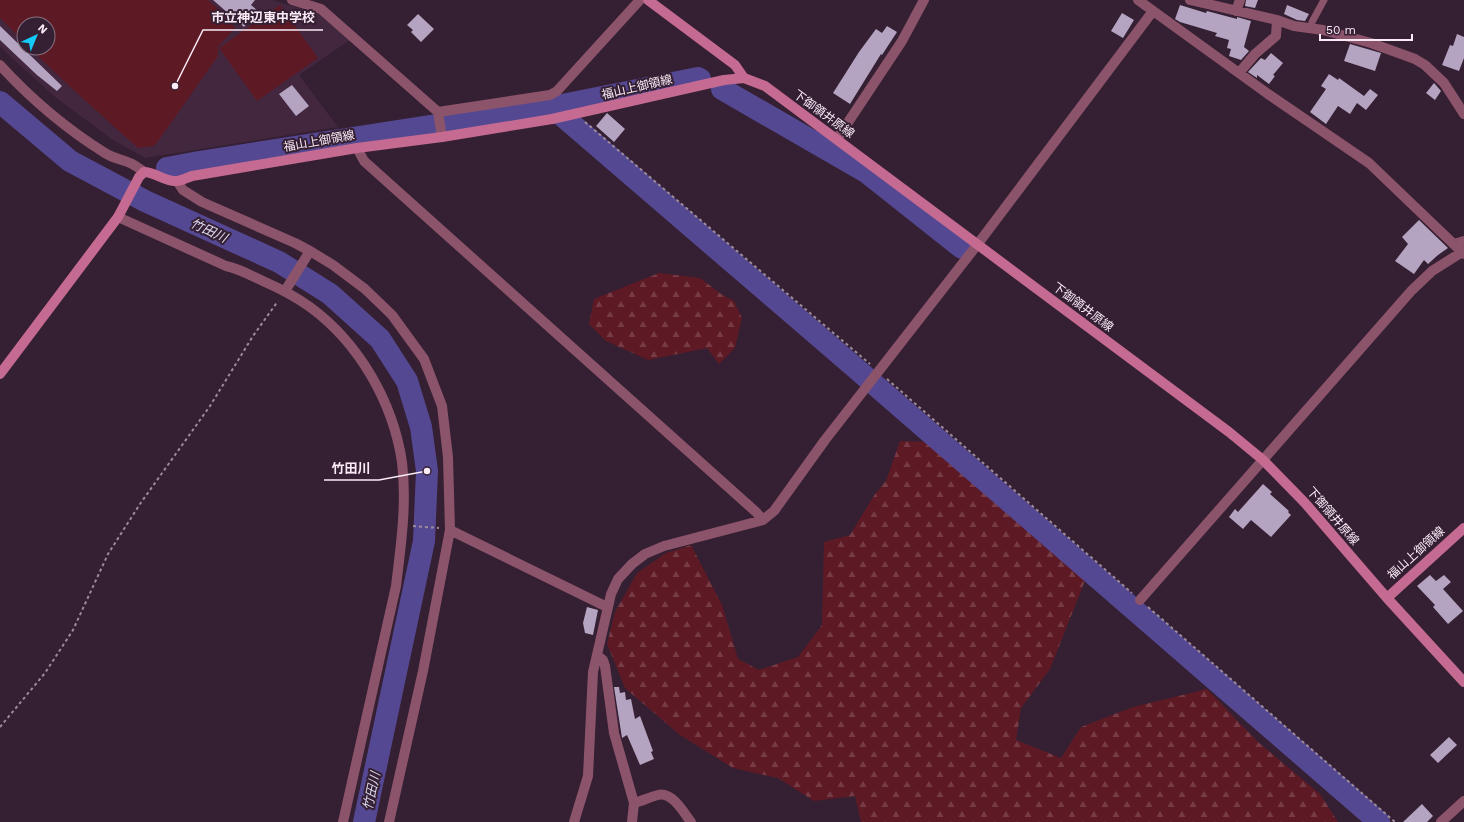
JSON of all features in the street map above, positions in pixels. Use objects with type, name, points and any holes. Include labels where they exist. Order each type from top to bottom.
[{"type":"main road","points":[[648,0],[736,65],[744,78]]},
{"type":"main road","name":"福山上御領線","points":[[176,181],[192,176],[441,134],[558,118],[724,80],[744,78]]},
{"type":"main road","name":"下御領井原線","points":[[744,78],[765,86],[1229,432],[1263,460],[1305,503],[1387,598],[1464,682]]},
{"type":"main road","points":[[0,374],[119,214],[142,174],[148,172],[168,180],[176,181]]},
{"type":"main road","name":"福山上御領線","points":[[1387,598],[1464,528]]},
{"type":"street","points":[[292,0],[321,9],[438,113],[441,134]]},
{"type":"street","points":[[438,113],[550,95],[557,91],[640,0]]},
{"type":"street","points":[[837,139],[902,42],[924,0]]},
{"type":"street","points":[[1236,11],[1240,0]]},
{"type":"street","points":[[1140,600],[1412,290],[1432,271],[1461,248],[1369,163],[1268,94],[1153,11],[1142,1]]},
{"type":"street","points":[[1195,1],[1277,20],[1294,26],[1323,30],[1371,43],[1415,59],[1425,65],[1444,82],[1464,114]]},
{"type":"street","points":[[574,822],[588,776],[593,672],[607,607],[618,579],[632,564],[645,554],[664,546],[763,520],[774,511],[866,387],[977,245],[1153,11]]},
{"type":"street","points":[[1239,73],[1255,54],[1276,36],[1277,20]]},
{"type":"street","points":[[0,65],[18,85],[46,110],[107,154],[134,165],[142,174]]},
{"type":"street","points":[[357,148],[364,161],[756,512],[763,520]]},
{"type":"street","points":[[176,181],[183,190],[202,202],[295,243],[309,253],[333,265],[365,289],[392,314],[424,359],[442,406],[448,457],[448,529],[423,671],[389,822]]},
{"type":"street","points":[[119,214],[226,266],[237,269],[286,290],[311,308],[342,336],[360,358],[384,398],[402,462],[404,491],[396,586],[344,822]]},
{"type":"street","points":[[286,290],[309,253]]},
{"type":"street","points":[[448,529],[607,607]]},
{"type":"street","points":[[597,655],[603,660],[605,666],[614,733],[634,803],[632,822]]},
{"type":"street","points":[[634,803],[660,794],[666,795],[674,800],[691,822]]},
{"type":"street","points":[[1442,822],[1464,801]]},
{"type":"lane","points":[[1311,29],[1312,22],[1324,0]]},
{"type":"path","points":[[577,114],[1395,822]]},
{"type":"path","points":[[0,727],[45,673],[73,630],[108,554],[140,504],[210,406],[253,336],[286,290]]},
{"type":"path","points":[[406,525],[448,529]]},
{"type":"shaded area","points":[[0,0],[272,0],[319,14],[350,40],[299,75],[338,127],[145,158],[113,140],[55,97],[0,46]]},
{"type":"green space","points":[[0,0],[208,0],[227,17],[235,28],[218,47],[218,56],[154,146],[138,148],[38,56],[56,56],[56,16],[16,16],[16,34],[0,18]]},
{"type":"green space","points":[[280,5],[318,58],[257,101],[219,48]]},
{"type":"green space","points":[[659,273],[700,278],[721,294],[734,301],[742,318],[735,348],[719,364],[707,348],[648,360],[606,341],[589,324],[594,299]]},
{"type":"green space","points":[[900,441],[929,442],[1086,578],[1050,669],[1021,708],[1016,740],[1061,758],[1081,727],[1133,707],[1207,689],[1258,742],[1320,794],[1338,822],[861,822],[855,796],[814,801],[778,778],[733,768],[680,735],[625,688],[607,644],[615,612],[637,573],[666,553],[691,545],[722,605],[738,659],[759,670],[798,657],[822,625],[824,542],[850,535],[875,494],[886,481]]},
{"type":"building","points":[[213,0],[255,0],[251,5],[258,11],[244,27]]},
{"type":"building","points":[[1246,0],[1258,0],[1255,8],[1245,6]]},
{"type":"building","points":[[1180,5],[1206,13],[1207,11],[1251,21],[1244,47],[1249,51],[1241,60],[1229,56],[1231,49],[1227,48],[1229,40],[1215,36],[1217,33],[1180,22],[1175,19]]},
{"type":"building","points":[[1287,5],[1309,14],[1305,21],[1297,20],[1284,14]]},
{"type":"building","points":[[1122,13],[1134,20],[1123,38],[1111,31]]},
{"type":"building","points":[[418,14],[434,29],[421,42],[411,32],[413,30],[407,25]]},
{"type":"building","points":[[0,26],[16,41],[16,55],[0,40]]},
{"type":"building","points":[[887,26],[897,32],[882,55],[881,54],[850,104],[833,93],[859,52],[876,29],[882,33]]},
{"type":"building","points":[[1457,34],[1464,37],[1464,58],[1459,71],[1442,65],[1450,45],[1453,46]]},
{"type":"building","points":[[1350,44],[1381,53],[1375,71],[1344,61]]},
{"type":"building","points":[[1271,53],[1283,63],[1273,75],[1275,76],[1269,84],[1257,75],[1257,78],[1248,72],[1261,58],[1265,60]]},
{"type":"building","points":[[17,56],[31,56],[62,86],[57,91]]},
{"type":"building","points":[[1329,74],[1338,80],[1339,78],[1364,96],[1370,89],[1378,95],[1366,110],[1357,103],[1350,114],[1338,106],[1326,124],[1310,112],[1326,89],[1321,86]]},
{"type":"building","points":[[1434,83],[1441,91],[1435,100],[1426,93]]},
{"type":"building","points":[[292,85],[309,106],[296,116],[279,94]]},
{"type":"building","points":[[607,113],[625,129],[614,142],[596,126]]},
{"type":"building","points":[[1419,220],[1448,248],[1428,264],[1424,260],[1414,274],[1395,261],[1408,244],[1402,237]]},
{"type":"building","points":[[1263,484],[1272,492],[1270,494],[1289,511],[1288,512],[1291,515],[1271,537],[1251,520],[1243,529],[1229,517],[1235,509],[1238,512]]},
{"type":"building","points":[[1430,575],[1436,581],[1444,575],[1451,582],[1443,589],[1463,611],[1448,624],[1433,607],[1435,605],[1417,586]]},
{"type":"building","points":[[587,607],[598,610],[593,635],[585,633],[583,623]]},
{"type":"building","points":[[614,687],[619,687],[620,693],[625,692],[626,700],[631,699],[635,719],[640,716],[653,751],[651,752],[654,759],[640,765],[627,735],[622,738]]},
{"type":"building","points":[[1449,737],[1457,745],[1438,763],[1430,755]]},
{"type":"building","points":[[1422,804],[1433,816],[1427,822],[1403,822]]},
{"type":"waterway","points":[[167,168],[552,107],[698,78],[700,79]]},
{"type":"waterway","points":[[722,89],[866,172],[962,248]]},
{"type":"waterway","name":"竹田川","points":[[0,102],[70,161],[145,201],[279,262],[330,294],[380,339],[407,381],[421,427],[427,471],[424,541],[364,822]]},
{"type":"waterway","points":[[552,107],[1379,822]]},
{"type":"place","name":"市立神辺東中学校","points":[[175,86]]},
{"type":"place","name":"竹田川","points":[[427,471]]}]
